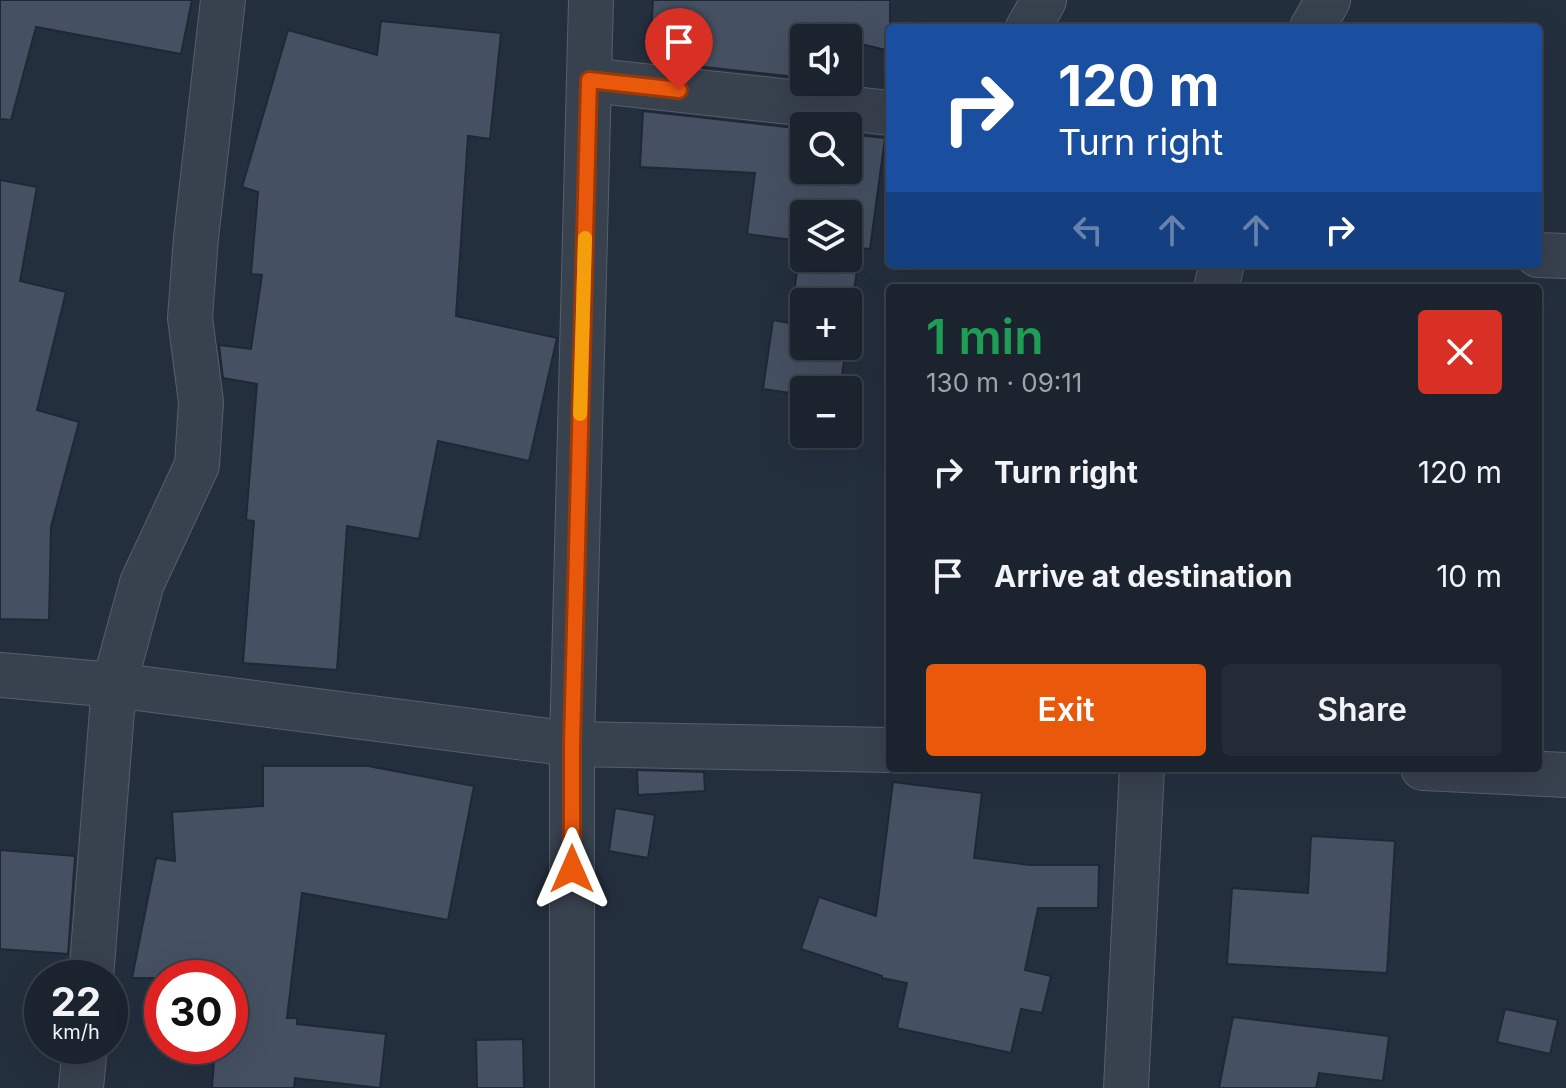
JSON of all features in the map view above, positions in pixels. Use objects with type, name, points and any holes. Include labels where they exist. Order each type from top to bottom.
[{"type":"street","points":[[92,960],[114,685],[142,583],[197,465],[201,402],[190,318],[223,0]]},
{"type":"street","points":[[572,1088],[572,744],[591,0]]},
{"type":"street","points":[[1030,24],[1044,0]]},
{"type":"street","points":[[1314,24],[1328,0]]},
{"type":"street","points":[[589,80],[886,113]]},
{"type":"street","points":[[1542,255],[1566,256]]},
{"type":"street","points":[[0,675],[114,685],[572,744],[886,750]]},
{"type":"street","points":[[1126,1088],[1142,772]]},
{"type":"street","points":[[1505,772],[1566,775]]},
{"type":"street","points":[[81,1088],[83,1064]]},
{"type":"building","points":[[0,0],[192,0],[181,54],[36,27],[11,120],[0,119]]},
{"type":"building","points":[[653,0],[890,0],[886,50],[862,44],[862,24],[790,24],[790,76],[686,65],[691,35],[651,33]]},
{"type":"building","points":[[381,21],[501,33],[490,139],[468,136],[456,316],[557,338],[529,461],[438,441],[419,539],[347,526],[337,670],[243,663],[254,521],[246,520],[257,384],[223,378],[219,345],[251,349],[262,275],[251,274],[258,192],[242,187],[288,30],[377,55]]},
{"type":"building","points":[[643,111],[790,127],[790,184],[862,184],[862,136],[885,138],[870,249],[862,248],[862,200],[790,200],[790,240],[747,234],[755,173],[640,167]]},
{"type":"building","points":[[0,180],[37,187],[20,281],[66,292],[37,410],[79,422],[51,527],[49,620],[0,619]]},
{"type":"building","points":[[797,272],[857,272],[854,288],[795,288]]},
{"type":"building","points":[[773,320],[790,323],[790,360],[844,360],[842,376],[790,376],[790,393],[763,389]]},
{"type":"building","points":[[263,766],[368,766],[474,786],[448,920],[302,893],[287,1018],[297,1018],[297,1024],[386,1034],[380,1088],[295,1078],[294,1088],[212,1088],[214,1064],[248,1064],[248,960],[144,960],[144,978],[132,978],[156,858],[175,861],[172,812],[263,806]]},
{"type":"building","points":[[637,770],[704,772],[705,791],[638,795]]},
{"type":"building","points":[[893,782],[982,793],[974,858],[1030,865],[1099,865],[1098,908],[1038,908],[1025,970],[1051,976],[1042,1013],[1021,1009],[1011,1053],[897,1028],[907,983],[882,978],[801,949],[819,897],[876,916]]},
{"type":"building","points":[[615,808],[655,815],[648,858],[609,851]]},
{"type":"building","points":[[1311,836],[1395,841],[1387,973],[1227,964],[1232,888],[1308,893]]},
{"type":"building","points":[[0,850],[75,856],[68,954],[0,949]]},
{"type":"building","points":[[1505,1009],[1558,1020],[1550,1054],[1497,1042]]},
{"type":"building","points":[[1233,1017],[1389,1036],[1383,1081],[1319,1073],[1316,1088],[1219,1088]]},
{"type":"building","points":[[523,1039],[524,1088],[477,1088],[476,1040]]},
{"type":"slow traffic","points":[[580,414],[585,238]]},
{"type":"route","points":[[572,869],[572,744],[589,80],[679,90]]}]
